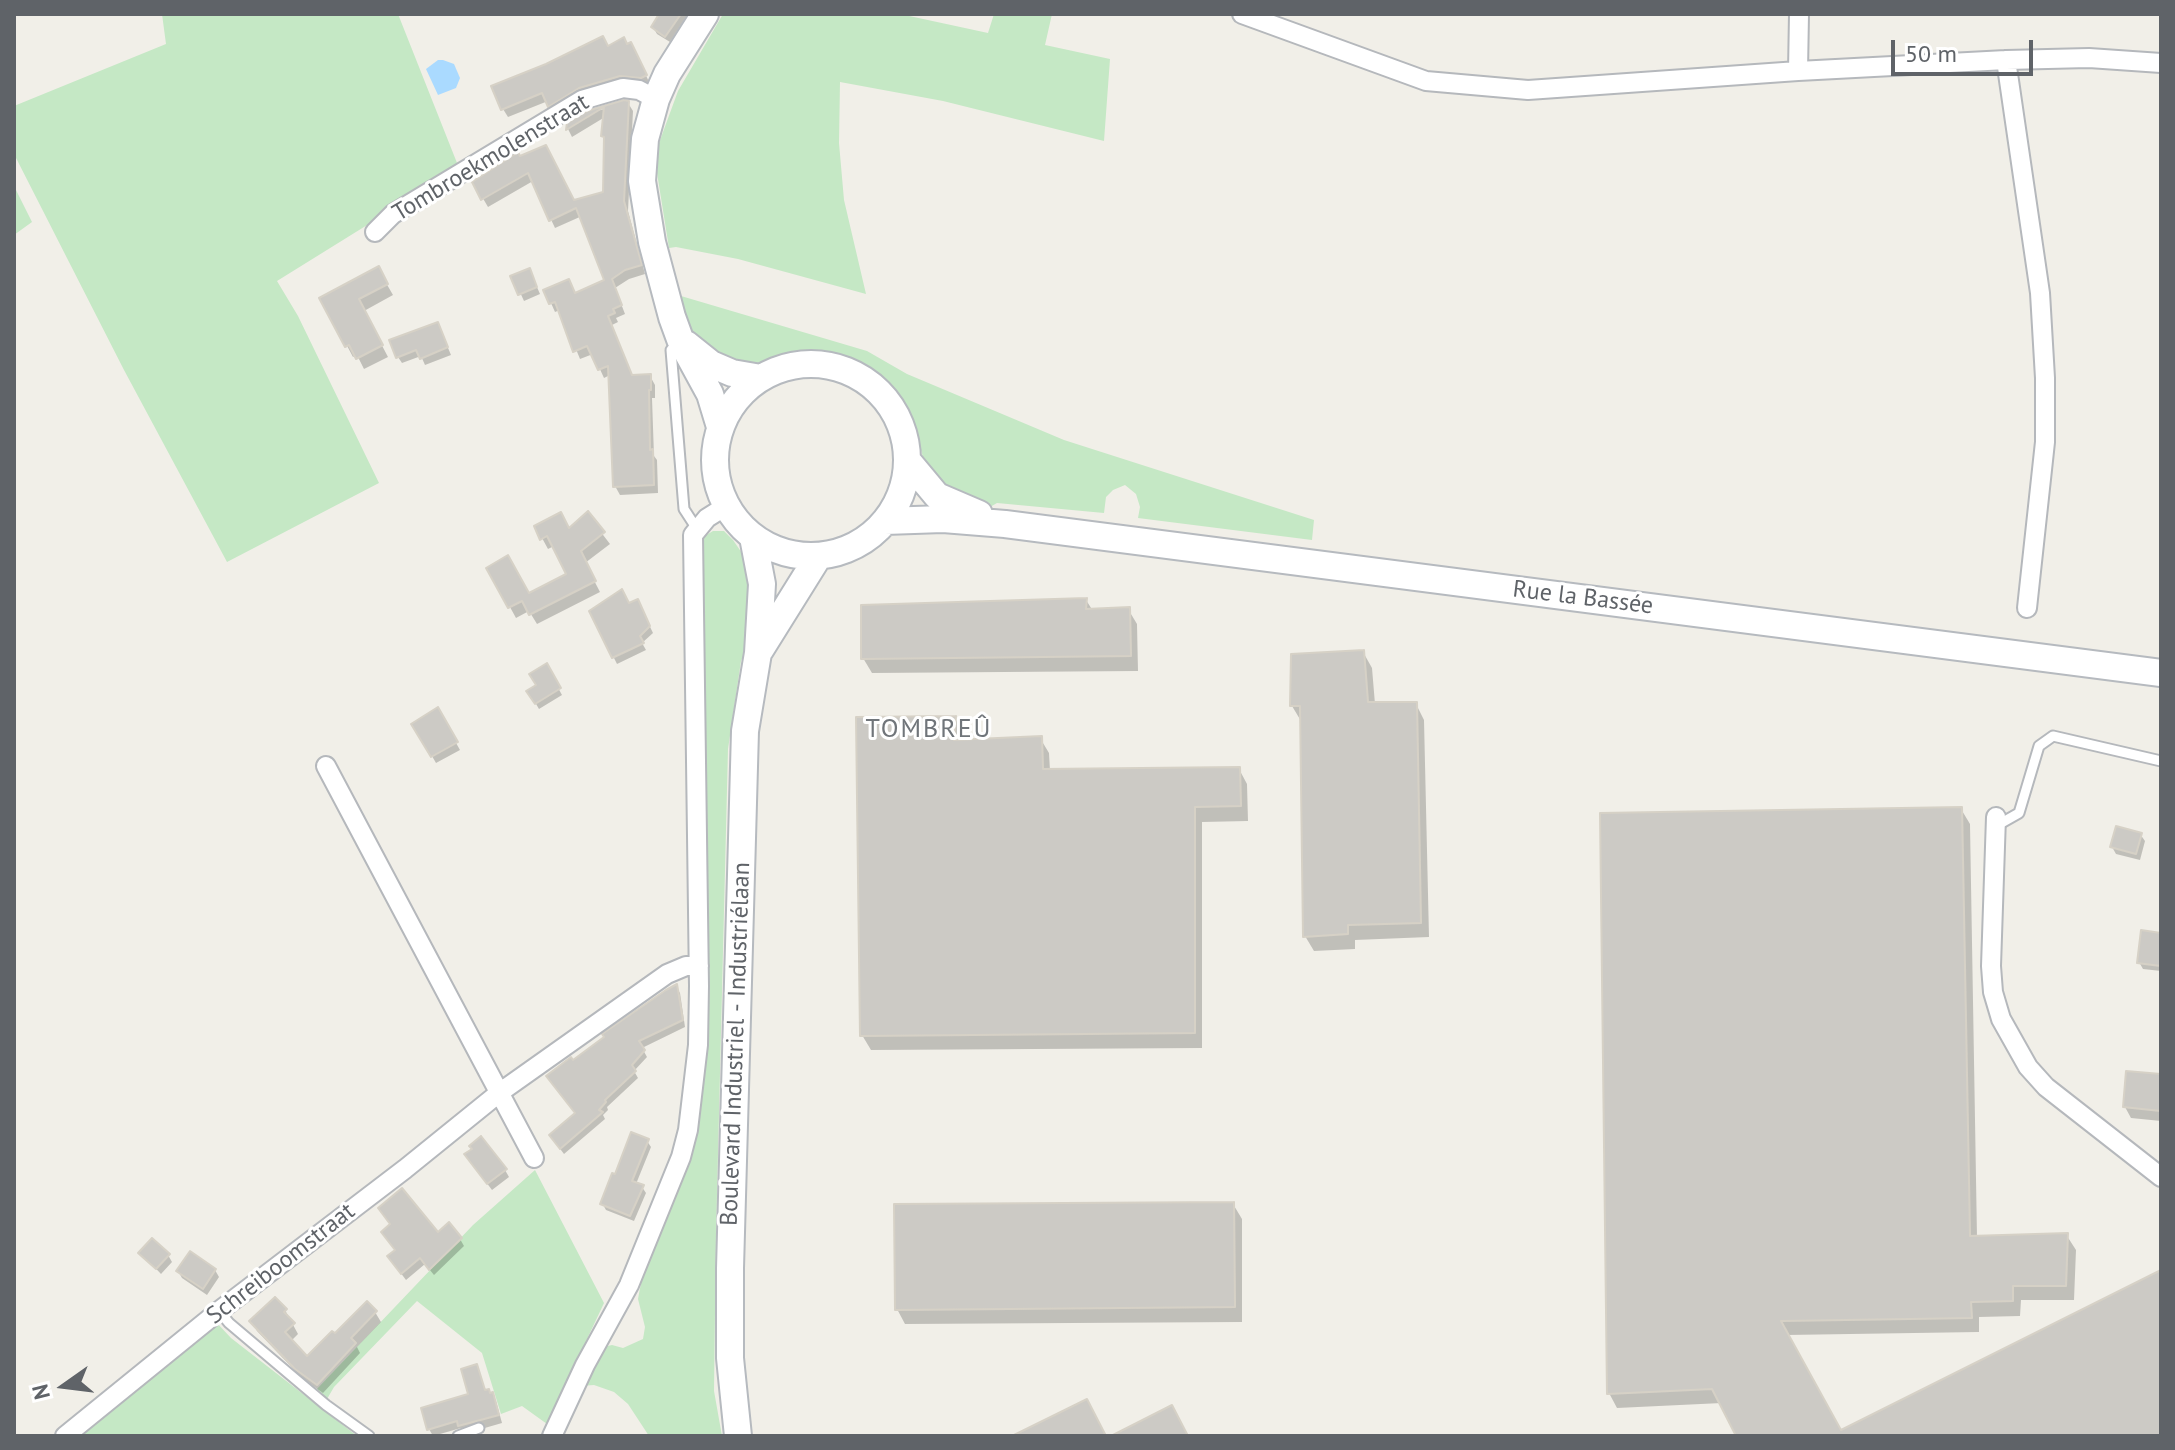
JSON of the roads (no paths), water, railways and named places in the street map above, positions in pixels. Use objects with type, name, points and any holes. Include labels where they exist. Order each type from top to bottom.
[{"type":"main road","points":[[705,14],[667,74],[656,99],[645,139],[642,181],[652,242],[680,339],[710,394],[720,427]]},
{"type":"main road","points":[[680,339],[711,364],[732,373],[761,378]]},
{"type":"main road","points":[[802,365],[836,367],[859,377],[873,388],[894,413],[903,433],[907,460],[900,496],[885,521],[858,544],[818,557],[791,555],[753,537],[735,520],[726,506],[715,472],[715,448],[720,427],[737,399],[761,378],[784,368],[802,365]]},
{"type":"main road","name":"Rue la Bassée","points":[[907,460],[937,496],[1005,524]]},
{"type":"main road","name":"Rue la Bassée","points":[[885,521],[943,519],[1005,524],[2161,673]]},
{"type":"main road","name":"Boulevard Industriel - Industriélaan","points":[[738,1436],[730,1358],[732,1189],[745,731],[758,653],[762,584],[753,537]]},
{"type":"main road","name":"Boulevard Industriel - Industriélaan","points":[[758,653],[818,557]]},
{"type":"street","points":[[1242,14],[1426,81],[1486,88],[1528,90],[2006,60],[2089,58],[2161,63]]},
{"type":"street","points":[[1798,71],[1799,14]]},
{"type":"street","points":[[2006,60],[2040,293],[2045,378],[2045,442],[2027,608]]},
{"type":"street","name":"Tombroekmolenstraat","points":[[375,232],[393,214],[582,100],[623,88],[639,90],[656,99]]},
{"type":"street","points":[[552,1436],[585,1365],[629,1285],[681,1157],[695,1088],[699,966],[693,535],[707,518],[726,506]]},
{"type":"street","points":[[326,766],[534,1158]]},
{"type":"street","points":[[1996,822],[1991,966],[1993,992],[2013,1043],[2028,1067],[2046,1087],[2161,1177]]},
{"type":"street","name":"Schreiboomstraat","points":[[65,1436],[219,1311],[499,1093],[667,974],[686,966],[699,966]]},
{"type":"lane","points":[[680,339],[671,350],[681,478],[684,509],[697,529]]},
{"type":"lane","points":[[1996,822],[2019,813],[2039,746],[2053,736],[2161,761]]},
{"type":"lane","points":[[219,1311],[314,1395],[369,1436]]},
{"type":"lane","points":[[458,1436],[479,1428]]},
{"type":"water","points":[[438,60],[454,64],[460,78],[456,88],[438,95],[426,69]]},
{"type":"district","name":"TOMBREÛ","points":[[929,730]]}]
